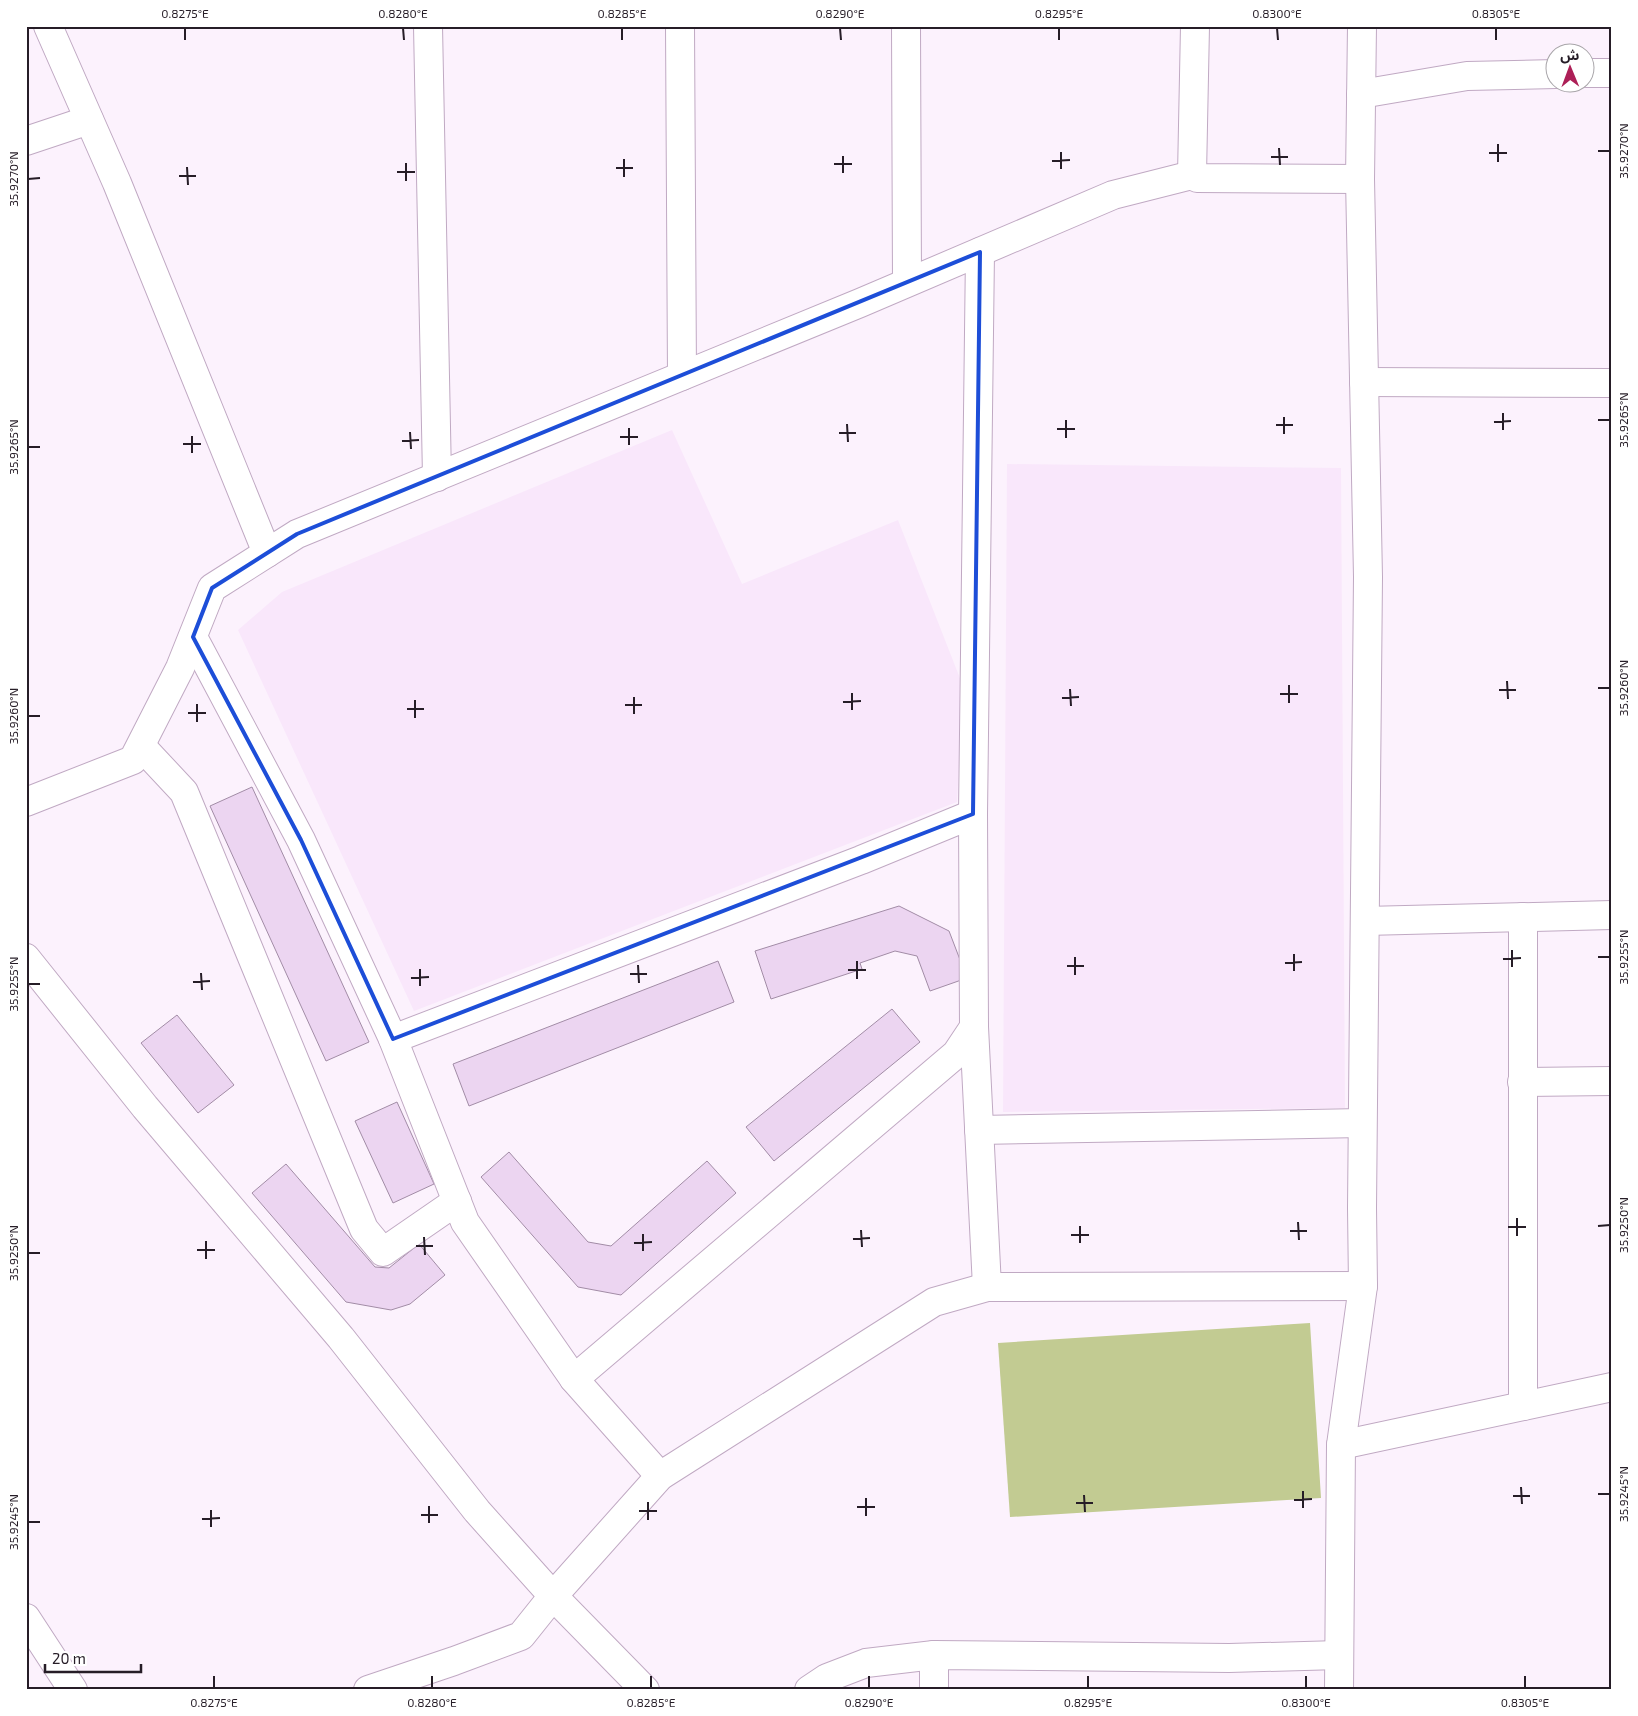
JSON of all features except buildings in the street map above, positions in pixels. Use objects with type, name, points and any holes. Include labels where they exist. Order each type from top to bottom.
[{"type":"street","points":[[48,26],[117,183],[268,553]]},
{"type":"street","points":[[428,26],[436,477]]},
{"type":"street","points":[[680,26],[682,376]]},
{"type":"street","points":[[906,26],[907,282]]},
{"type":"street","points":[[1192,175],[1195,26]]},
{"type":"street","points":[[1339,1690],[1341,1444],[1363,1286],[1362,1123],[1368,578],[1360,179],[1362,26]]},
{"type":"street","points":[[1596,74],[1612,73]]},
{"type":"street","points":[[1361,94],[1467,76],[1546,74]]},
{"type":"street","points":[[26,141],[89,120]]},
{"type":"street","points":[[26,802],[133,760],[180,668],[212,588],[297,534],[682,376],[1113,195],[1192,175],[1197,178],[1360,179]]},
{"type":"street","points":[[980,252],[972,814],[974,1027],[987,1287]]},
{"type":"street","points":[[1364,382],[1612,383]]},
{"type":"street","points":[[193,637],[301,840],[393,1039],[465,1222],[574,1380],[660,1476]]},
{"type":"street","points":[[141,746],[184,792],[364,1230],[383,1252],[457,1201]]},
{"type":"street","points":[[393,1039],[861,860],[972,814]]},
{"type":"street","points":[[1365,921],[1612,915]]},
{"type":"street","points":[[1522,1406],[1523,917]]},
{"type":"street","points":[[26,958],[145,1106],[342,1338],[477,1511],[553,1596],[646,1690]]},
{"type":"street","points":[[574,1380],[956,1054],[974,1027]]},
{"type":"street","points":[[1522,1082],[1612,1081]]},
{"type":"street","points":[[979,1130],[1362,1123]]},
{"type":"street","points":[[368,1690],[521,1636],[553,1596],[660,1476],[934,1302],[987,1287],[1363,1286]]},
{"type":"street","points":[[1341,1444],[1612,1387]]},
{"type":"street","points":[[26,1618],[73,1690]]},
{"type":"street","points":[[825,1686],[866,1663],[934,1655],[1229,1658],[1339,1655]]},
{"type":"street","points":[[934,1655],[934,1690]]},
{"type":"highlighted area","points":[[980,252],[973,814],[393,1039],[301,840],[193,637],[212,588],[297,534]]},
{"type":"shaded area","points":[[672,430],[742,584],[898,520],[963,686],[957,802],[414,1011],[238,630],[282,592]]},
{"type":"shaded area","points":[[1007,464],[1341,468],[1345,1108],[1003,1112]]},
{"type":"green space","points":[[1310,1323],[1321,1498],[1010,1517],[998,1343]]}]
